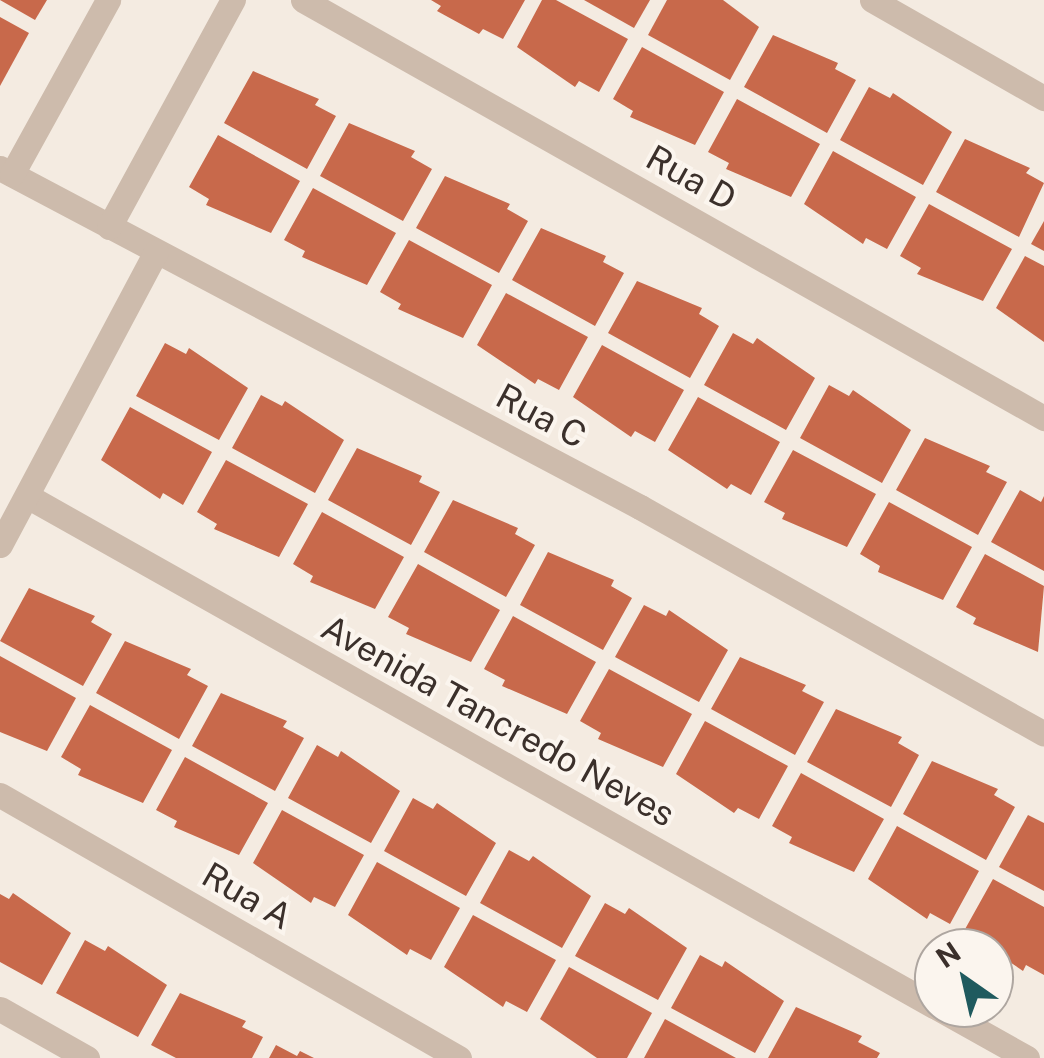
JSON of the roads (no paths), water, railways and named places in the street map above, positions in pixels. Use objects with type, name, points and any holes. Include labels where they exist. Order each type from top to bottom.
[{"type":"street","points":[[6,171],[108,0]]},
{"type":"street","points":[[109,226],[233,0]]},
{"type":"street","name":"Rua D","points":[[303,0],[1044,418]]},
{"type":"street","points":[[872,0],[1044,98]]},
{"type":"street","name":"Rua C","points":[[6,171],[640,508],[1044,734]]},
{"type":"street","points":[[0,545],[156,252]]},
{"type":"street","name":"Avenida Tancredo Neves","points":[[27,496],[914,995]]},
{"type":"street","name":"Rua A","points":[[0,794],[458,1058]]},
{"type":"street","points":[[0,1009],[87,1058]]},
{"type":"street","name":"Avenida Tancredo Neves","points":[[973,1028],[1027,1058]]}]
